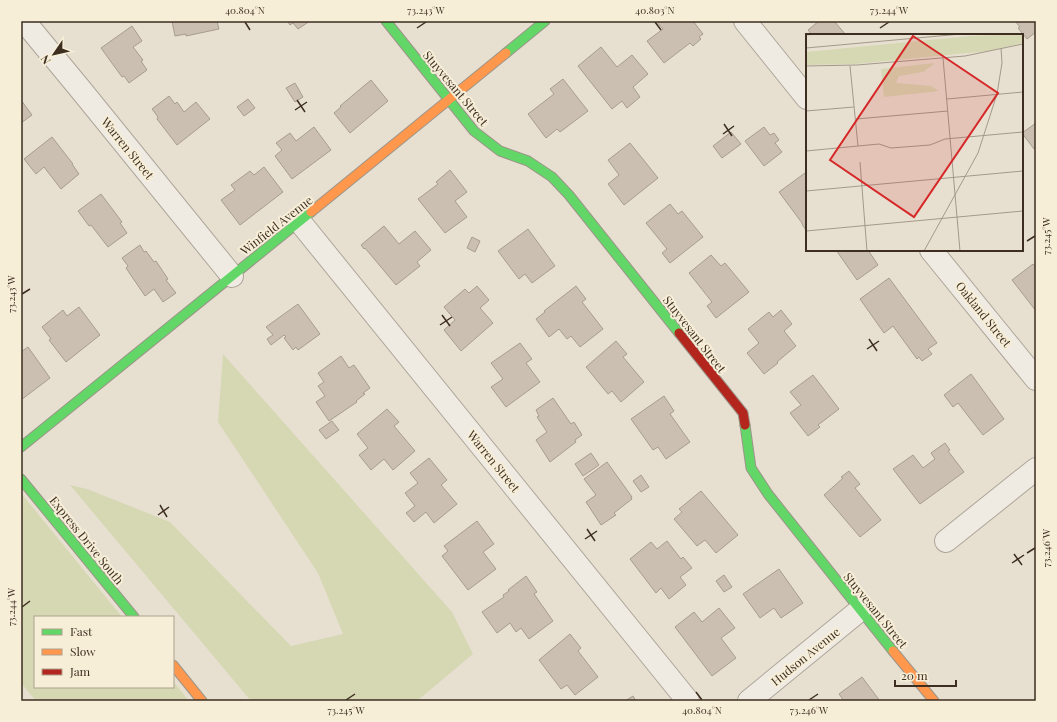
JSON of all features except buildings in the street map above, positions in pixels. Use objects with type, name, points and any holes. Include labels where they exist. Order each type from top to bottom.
[{"type":"street","name":"Warren Street","points":[[24,21],[232,276]]},
{"type":"street","name":"Stuyvesant Street","points":[[386,21],[474,131],[500,151],[528,161],[552,177],[569,195],[743,413],[752,468],[768,494],[934,701]]},
{"type":"street","name":"Winfield Avenue","points":[[21,447],[449,101],[545,21]]},
{"type":"street","points":[[745,21],[806,97]]},
{"type":"street","name":"Warren Street","points":[[300,222],[688,701]]},
{"type":"street","name":"Oakland Street","points":[[932,251],[1036,379]]},
{"type":"street","points":[[946,541],[1036,469]]},
{"type":"street","name":"Express Drive South","points":[[21,479],[133,616]]},
{"type":"street","name":"Hudson Avenue","points":[[749,701],[860,610]]},
{"type":"street","points":[[174,666],[202,701]]},
{"type":"green space","points":[[223,354],[452,612],[473,654],[417,701],[251,701],[70,485],[87,489],[170,522],[291,646],[343,634],[318,573],[218,422]]},
{"type":"green space","points":[[21,493],[121,616],[34,616],[34,688],[174,688],[174,682],[189,701],[36,701],[21,683]]},
{"type":"traffic: fast","points":[[386,21],[474,131],[500,151],[528,161],[552,177],[569,195],[679,333]]},
{"type":"traffic: fast","points":[[506,53],[545,21]]},
{"type":"traffic: fast","points":[[21,447],[311,212]]},
{"type":"traffic: fast","points":[[745,425],[751,468],[768,494],[893,651]]},
{"type":"traffic: fast","points":[[21,479],[133,616]]},
{"type":"traffic: slow","points":[[311,212],[506,53]]},
{"type":"traffic: slow","points":[[893,651],[934,701]]},
{"type":"traffic: slow","points":[[174,666],[202,701]]},
{"type":"traffic: jam","points":[[679,333],[743,413],[745,425]]}]
